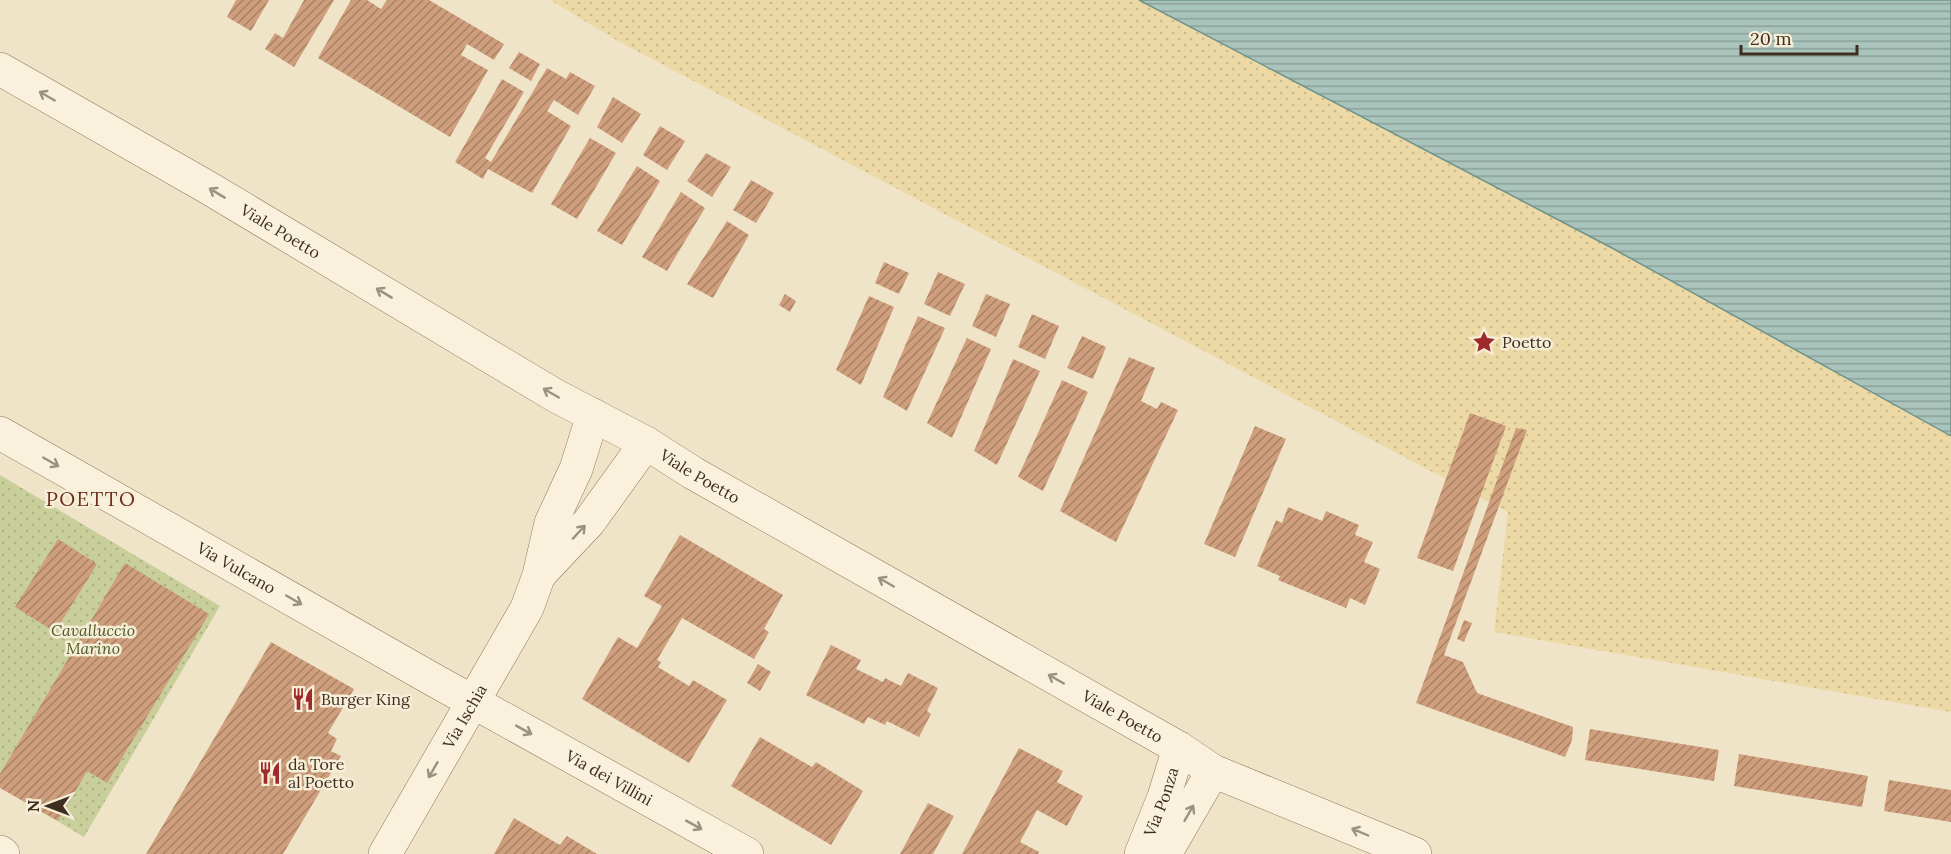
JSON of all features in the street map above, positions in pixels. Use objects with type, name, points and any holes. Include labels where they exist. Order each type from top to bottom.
[{"type":"street","name":"Viale Poetto","points":[[0,69],[207,187],[556,396],[646,444],[693,473],[1179,748],[1213,771],[1415,854]]},
{"type":"street","name":"Via Ischia","points":[[385,854],[527,609],[539,575],[551,523],[576,469],[593,415]]},
{"type":"street","name":"Via Vulcano","points":[[0,433],[473,701]]},
{"type":"street","name":"Via Ischia","points":[[539,575],[589,522],[646,444]]},
{"type":"street","name":"Via dei Villini","points":[[473,701],[747,854]]},
{"type":"street","name":"Via Ponza","points":[[1141,854],[1164,797],[1179,748]]},
{"type":"street","name":"Via Ponza","points":[[1165,854],[1213,771]]},
{"type":"green space","name":"Cavalluccio Marino","points":[[0,475],[220,606],[84,837],[0,787]]},
{"type":"sand","name":"Poetto","points":[[550,0],[1139,0],[1612,248],[1951,436],[1951,712],[1494,632],[1508,512],[618,41]]},
{"type":"water","points":[[1139,0],[1951,0],[1951,436],[1612,248]]},
{"type":"building","points":[[236,0],[269,0],[251,31],[227,17]]},
{"type":"building","points":[[304,0],[334,0],[294,67],[265,49],[275,33],[283,38]]},
{"type":"building","points":[[351,0],[367,0],[381,9],[387,0],[429,0],[504,44],[494,60],[467,44],[461,55],[488,70],[450,137],[318,58]]},
{"type":"building","points":[[519,52],[540,64],[531,81],[509,68]]},
{"type":"building","points":[[547,68],[566,79],[570,72],[595,86],[578,115],[554,100],[547,111],[571,126],[532,193],[488,169],[483,179],[455,162],[502,79],[524,92],[485,158],[491,162]]},
{"type":"building","points":[[613,97],[641,114],[622,143],[597,127]]},
{"type":"building","points":[[660,126],[685,141],[667,170],[643,155]]},
{"type":"building","points":[[590,138],[616,153],[577,219],[551,204]]},
{"type":"building","points":[[706,153],[731,167],[712,197],[687,181]]},
{"type":"building","points":[[637,166],[660,181],[622,245],[597,231]]},
{"type":"building","points":[[751,180],[774,193],[756,223],[733,210]]},
{"type":"building","points":[[681,192],[705,208],[667,271],[642,257]]},
{"type":"building","points":[[727,221],[749,235],[713,298],[687,284]]},
{"type":"building","points":[[884,262],[909,273],[899,294],[875,283]]},
{"type":"building","points":[[938,272],[965,284],[950,316],[924,304]]},
{"type":"building","points":[[785,294],[796,301],[790,312],[779,305]]},
{"type":"building","points":[[986,294],[1010,304],[996,337],[972,326]]},
{"type":"building","points":[[869,296],[894,307],[861,385],[836,370]]},
{"type":"building","points":[[1032,314],[1059,326],[1045,359],[1018,347]]},
{"type":"building","points":[[918,316],[945,328],[907,411],[883,397]]},
{"type":"building","points":[[1082,336],[1106,347],[1093,379],[1067,368]]},
{"type":"building","points":[[967,338],[991,349],[952,438],[927,423]]},
{"type":"building","points":[[1129,357],[1155,368],[1141,401],[1157,409],[1161,402],[1178,410],[1116,542],[1060,511]]},
{"type":"building","points":[[1013,359],[1040,371],[997,465],[974,451]]},
{"type":"building","points":[[1062,380],[1088,392],[1043,491],[1018,477]]},
{"type":"building","points":[[1470,413],[1506,426],[1453,571],[1417,558]]},
{"type":"building","points":[[1255,426],[1286,439],[1235,557],[1204,544]]},
{"type":"building","points":[[1516,428],[1527,430],[1444,655],[1463,662],[1477,693],[1573,727],[1572,740],[1565,757],[1416,703]]},
{"type":"building","points":[[1288,507],[1322,521],[1326,511],[1359,525],[1355,535],[1373,542],[1364,562],[1380,569],[1365,605],[1350,598],[1346,608],[1278,580],[1280,576],[1257,566],[1276,520],[1282,523]]},
{"type":"building","points":[[680,535],[783,595],[764,629],[769,632],[754,659],[682,618],[657,660],[661,662],[658,667],[689,686],[693,680],[727,700],[689,763],[582,699],[618,637],[637,648],[662,606],[644,596]]},
{"type":"building","points":[[58,539],[97,564],[55,632],[15,607]]},
{"type":"building","points":[[125,563],[209,614],[107,783],[87,771],[58,821],[0,788],[0,774]]},
{"type":"building","points":[[1464,620],[1472,623],[1464,642],[1457,639]]},
{"type":"building","points":[[271,642],[354,689],[328,733],[337,739],[331,751],[341,756],[283,854],[146,854]]},
{"type":"building","points":[[831,645],[861,660],[856,669],[883,682],[885,678],[901,686],[908,673],[938,688],[927,711],[931,714],[919,737],[887,721],[885,725],[868,717],[864,724],[806,695]]},
{"type":"building","points":[[758,664],[771,672],[760,691],[747,683]]},
{"type":"building","points":[[1590,729],[1719,750],[1714,781],[1585,760]]},
{"type":"building","points":[[760,737],[812,767],[816,762],[863,791],[831,845],[731,786]]},
{"type":"building","points":[[1019,748],[1063,771],[1057,782],[1083,796],[1067,826],[1037,810],[1020,842],[1039,852],[1038,854],[962,854]]},
{"type":"building","points":[[1739,754],[1868,776],[1862,807],[1734,786]]},
{"type":"building","points":[[1889,780],[1951,790],[1951,822],[1884,811]]},
{"type":"building","points":[[928,803],[954,816],[933,854],[900,854]]},
{"type":"building","points":[[514,818],[560,845],[567,836],[597,854],[494,854]]},
{"type":"place","name":"Poetto","points":[[1484,342]]},
{"type":"place","name":"Burger King","points":[[303,699]]},
{"type":"place","name":"da Tore al Poetto","points":[[270,773]]},
{"type":"district","name":"POETTO","points":[[91,499]]}]
